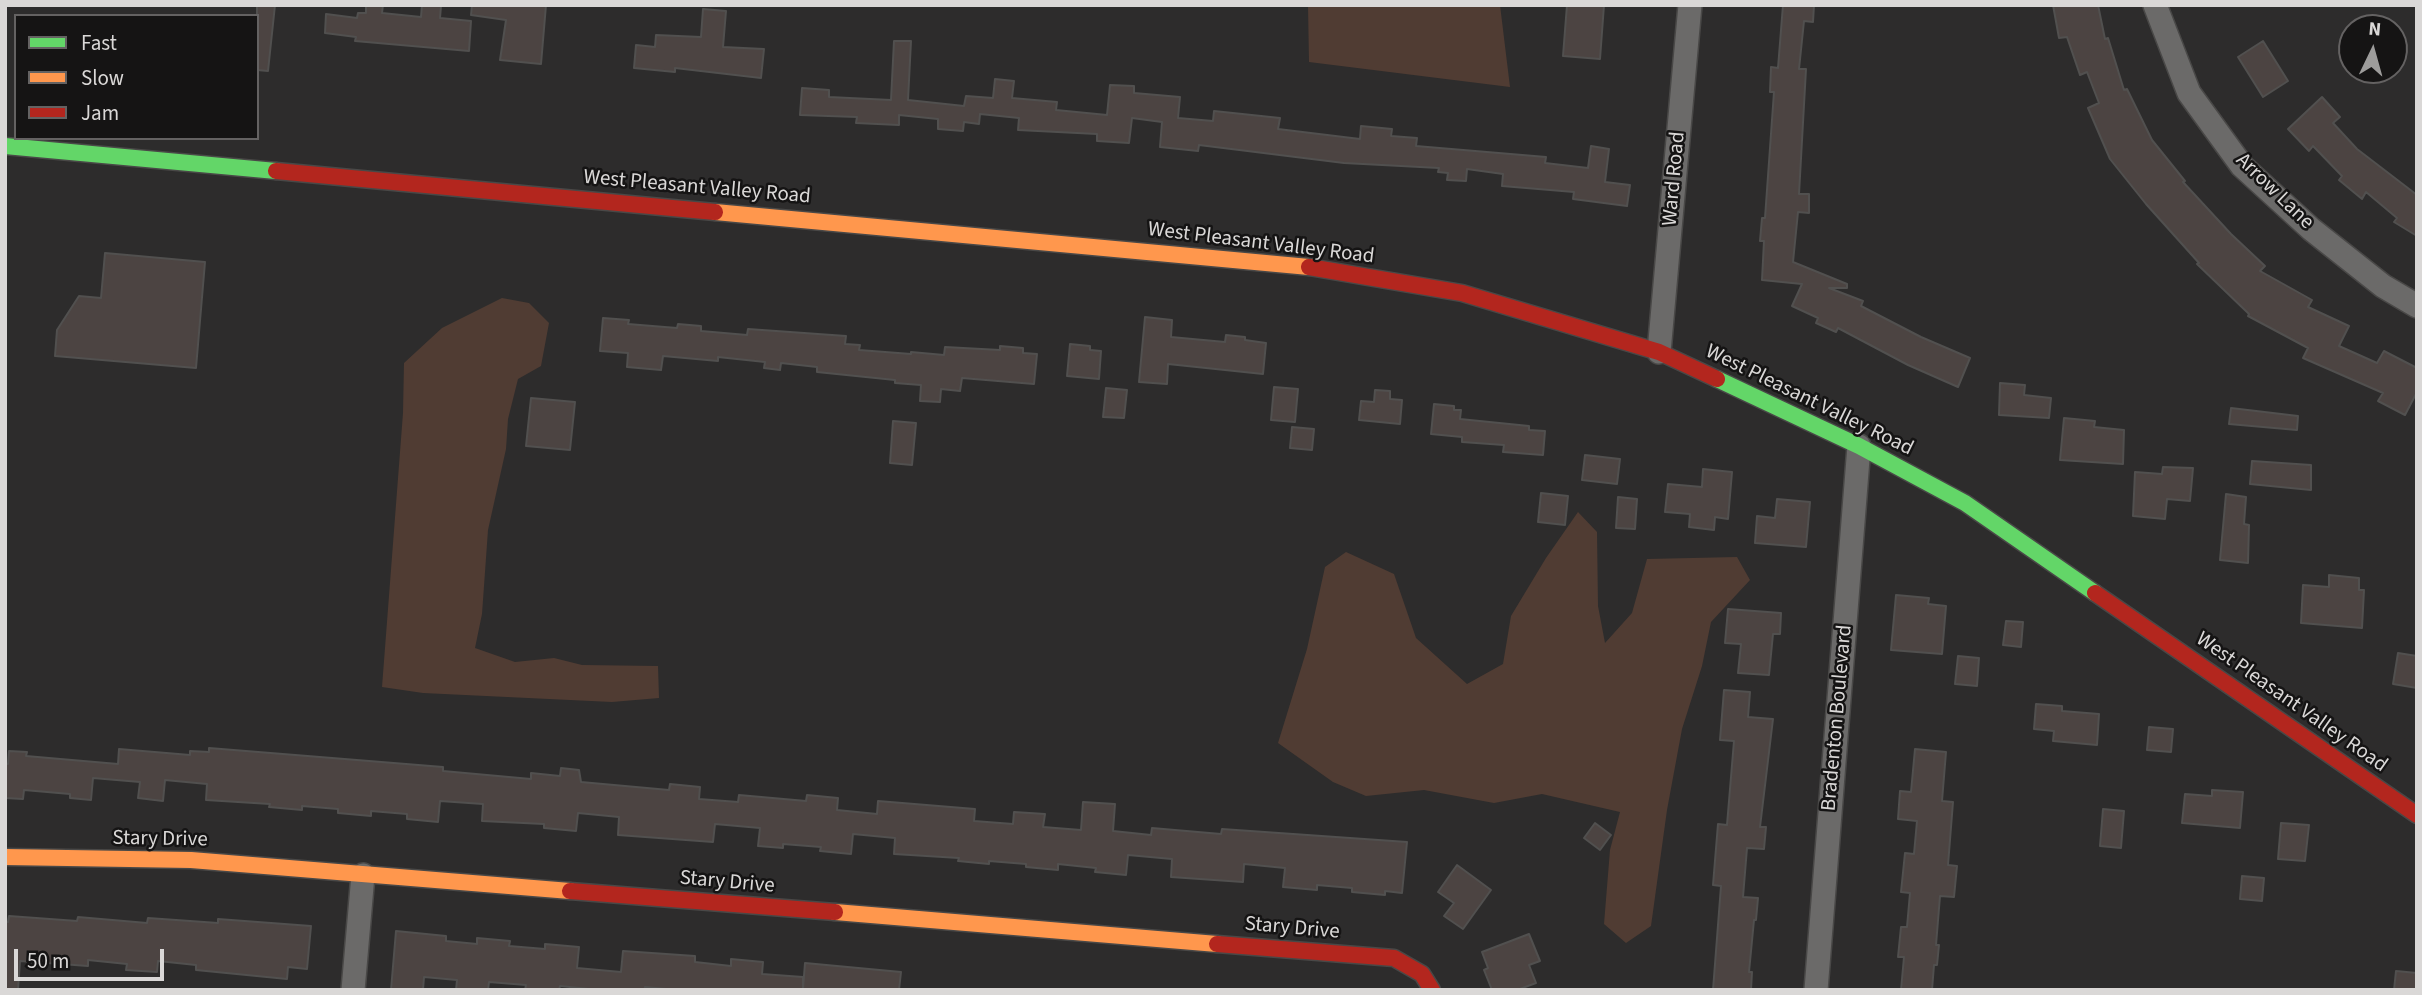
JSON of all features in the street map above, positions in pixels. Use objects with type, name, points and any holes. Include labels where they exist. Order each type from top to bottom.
[{"type":"main road","name":"West Pleasant Valley Road","points":[[5,146],[1306,266],[1462,293],[1659,352],[1859,446],[1965,503],[2417,815]]},
{"type":"main road","name":"Stary Drive","points":[[5,857],[191,860],[1394,958],[1422,974],[1432,990]]},
{"type":"street","name":"Ward Road","points":[[1659,352],[1690,5]]},
{"type":"street","name":"Arrow Lane","points":[[2155,5],[2189,93],[2242,166],[2311,229],[2383,286],[2417,306]]},
{"type":"street","name":"Bradenton Boulevard","points":[[1816,990],[1859,446]]},
{"type":"street","points":[[352,990],[363,875]]},
{"type":"shaded area","points":[[1308,5],[1500,5],[1510,87],[1309,62]]},
{"type":"shaded area","points":[[502,298],[529,303],[549,323],[541,366],[518,379],[508,419],[506,449],[488,530],[482,614],[475,648],[515,662],[554,658],[582,665],[658,666],[659,698],[612,702],[423,693],[382,687],[403,413],[404,363],[442,328]]},
{"type":"shaded area","points":[[1578,512],[1597,532],[1598,606],[1605,643],[1632,613],[1647,559],[1737,557],[1750,580],[1711,622],[1702,666],[1682,729],[1667,810],[1651,926],[1626,943],[1604,924],[1610,850],[1620,812],[1542,794],[1494,803],[1424,790],[1366,796],[1333,782],[1278,743],[1307,649],[1325,567],[1346,552],[1394,574],[1416,638],[1467,684],[1503,664],[1511,616]]},
{"type":"building","points":[[257,5],[275,5],[268,71],[259,70]]},
{"type":"building","points":[[366,5],[383,5],[382,13],[421,17],[422,5],[441,6],[440,18],[471,21],[469,51],[355,41],[356,37],[325,33],[326,14],[357,18],[358,13],[366,13]]},
{"type":"building","points":[[472,5],[546,5],[541,64],[500,60],[506,20],[471,15]]},
{"type":"building","points":[[1567,5],[1604,5],[1600,59],[1563,56]]},
{"type":"building","points":[[1783,5],[1814,5],[1813,22],[1804,21],[1799,69],[1806,69],[1799,194],[1809,194],[1809,213],[1798,212],[1793,262],[1847,284],[1847,288],[1829,288],[1863,301],[1861,306],[1921,337],[1970,358],[1958,387],[1908,365],[1838,328],[1836,332],[1816,323],[1818,318],[1792,306],[1802,284],[1762,280],[1764,241],[1760,241],[1762,218],[1765,218],[1774,92],[1770,92],[1771,67],[1778,68]]},
{"type":"building","points":[[2053,5],[2098,5],[2105,39],[2108,38],[2124,90],[2127,89],[2152,140],[2185,181],[2183,182],[2265,266],[2260,271],[2312,300],[2308,307],[2349,326],[2339,346],[2377,363],[2384,351],[2417,368],[2417,392],[2405,415],[2378,401],[2383,393],[2303,358],[2308,348],[2248,316],[2249,314],[2197,264],[2199,263],[2110,159],[2088,108],[2099,103],[2087,72],[2080,75],[2067,37],[2059,38]]},
{"type":"building","points":[[703,9],[726,11],[723,47],[764,49],[761,78],[675,68],[675,72],[634,68],[636,45],[655,47],[656,35],[701,37]]},
{"type":"building","points":[[894,41],[911,41],[908,100],[964,106],[966,96],[993,98],[995,79],[1014,81],[1012,98],[1057,102],[1056,110],[1107,115],[1110,85],[1134,86],[1134,93],[1180,97],[1178,118],[1213,121],[1214,111],[1280,118],[1278,129],[1360,139],[1361,126],[1392,129],[1391,136],[1417,138],[1416,146],[1546,157],[1545,163],[1588,168],[1591,146],[1609,149],[1605,182],[1630,185],[1627,206],[1573,199],[1574,192],[1502,186],[1503,174],[1467,169],[1466,181],[1447,180],[1448,173],[1438,172],[1439,168],[1344,163],[1199,145],[1198,151],[1160,147],[1162,122],[1132,118],[1129,143],[1097,141],[1097,134],[1018,130],[1019,118],[980,114],[979,124],[964,122],[963,131],[938,129],[938,119],[899,115],[899,125],[856,123],[857,117],[800,115],[802,88],[829,90],[829,97],[891,100]]},
{"type":"building","points":[[2263,41],[2288,81],[2263,97],[2238,57]]},
{"type":"building","points":[[2322,97],[2340,117],[2333,123],[2357,149],[2417,195],[2417,236],[2394,222],[2397,218],[2366,192],[2362,199],[2339,180],[2342,176],[2313,146],[2309,151],[2288,129]]},
{"type":"building","points":[[105,253],[205,262],[196,368],[55,356],[57,330],[79,296],[101,298]]},
{"type":"building","points":[[1145,317],[1172,320],[1171,337],[1225,342],[1226,335],[1266,343],[1263,374],[1168,364],[1167,384],[1139,382]]},
{"type":"building","points":[[603,318],[629,320],[628,324],[677,328],[678,324],[701,326],[701,331],[747,335],[748,329],[846,336],[845,344],[860,345],[859,350],[911,354],[944,355],[945,347],[1000,350],[1000,346],[1023,348],[1023,353],[1037,354],[1034,384],[962,378],[960,391],[941,389],[940,402],[920,401],[921,385],[817,372],[817,367],[781,363],[780,370],[764,368],[765,362],[718,357],[718,361],[663,356],[661,370],[627,367],[628,353],[600,351]]},
{"type":"building","points":[[1070,344],[1090,346],[1090,350],[1101,351],[1099,379],[1067,376]]},
{"type":"building","points":[[2000,383],[2025,385],[2024,395],[2051,398],[2049,418],[1999,415]]},
{"type":"building","points":[[1274,387],[1298,389],[1295,422],[1271,420]]},
{"type":"building","points":[[1106,388],[1127,390],[1124,418],[1103,417]]},
{"type":"building","points":[[1375,390],[1390,391],[1390,399],[1402,400],[1400,424],[1359,420],[1361,401],[1374,402]]},
{"type":"building","points":[[531,398],[575,402],[570,450],[526,446]]},
{"type":"building","points":[[1434,404],[1454,406],[1454,410],[1461,410],[1460,419],[1529,426],[1529,430],[1545,431],[1543,455],[1503,452],[1504,445],[1462,442],[1462,437],[1431,434]]},
{"type":"building","points":[[2231,408],[2298,416],[2297,430],[2229,424]]},
{"type":"building","points":[[2064,418],[2095,421],[2094,427],[2124,430],[2123,464],[2060,460]]},
{"type":"building","points":[[893,421],[916,423],[912,465],[890,463]]},
{"type":"building","points":[[1292,427],[1314,429],[1312,450],[1290,448]]},
{"type":"building","points":[[1585,455],[1620,459],[1617,484],[1582,480]]},
{"type":"building","points":[[2252,461],[2311,465],[2311,490],[2250,484]]},
{"type":"building","points":[[2163,467],[2193,468],[2190,501],[2167,499],[2165,519],[2133,516],[2135,472],[2162,474]]},
{"type":"building","points":[[1703,469],[1732,472],[1728,519],[1715,517],[1714,530],[1689,527],[1690,514],[1665,512],[1668,484],[1702,487]]},
{"type":"building","points":[[1541,493],[1568,496],[1565,525],[1538,522]]},
{"type":"building","points":[[2226,494],[2246,497],[2244,524],[2249,525],[2248,563],[2220,560]]},
{"type":"building","points":[[1618,497],[1637,499],[1635,529],[1616,528]]},
{"type":"building","points":[[1777,499],[1810,502],[1806,547],[1755,543],[1757,516],[1775,518]]},
{"type":"building","points":[[2329,575],[2359,578],[2359,590],[2364,590],[2362,628],[2301,623],[2303,585],[2329,587]]},
{"type":"building","points":[[1896,595],[1929,598],[1928,604],[1946,606],[1942,654],[1891,650]]},
{"type":"building","points":[[1728,609],[1781,613],[1780,634],[1773,634],[1769,675],[1738,673],[1741,644],[1725,643]]},
{"type":"building","points":[[2006,621],[2023,622],[2021,647],[2003,645]]},
{"type":"building","points":[[2398,653],[2417,656],[2417,688],[2393,684]]},
{"type":"building","points":[[1958,656],[1979,658],[1977,686],[1955,684]]},
{"type":"building","points":[[1724,690],[1750,692],[1748,717],[1773,719],[1760,827],[1766,827],[1764,849],[1747,848],[1743,897],[1758,898],[1749,972],[1752,972],[1751,990],[1713,990],[1721,886],[1713,885],[1718,824],[1727,825],[1734,741],[1720,740]]},
{"type":"building","points":[[2036,704],[2062,706],[2062,711],[2099,714],[2097,745],[2053,741],[2054,731],[2034,729]]},
{"type":"building","points":[[2149,727],[2173,729],[2171,752],[2147,750]]},
{"type":"building","points":[[209,748],[443,767],[443,771],[531,779],[531,773],[560,776],[561,768],[579,770],[581,782],[669,790],[670,784],[700,787],[699,799],[738,802],[739,795],[806,801],[807,795],[838,798],[837,810],[877,814],[878,801],[975,809],[974,821],[1013,824],[1014,812],[1045,814],[1043,827],[1081,830],[1083,802],[1115,804],[1113,831],[1151,835],[1152,828],[1221,834],[1222,829],[1407,842],[1402,893],[1385,891],[1385,895],[1352,892],[1352,888],[1317,885],[1317,890],[1283,887],[1285,868],[1244,864],[1243,882],[1171,877],[1172,859],[1128,855],[1126,875],[1095,872],[1096,868],[1058,864],[1058,870],[1026,867],[1026,864],[958,861],[959,858],[894,854],[895,838],[853,834],[851,854],[820,851],[821,847],[783,844],[783,848],[758,846],[760,828],[715,824],[713,842],[618,835],[619,817],[578,813],[576,831],[544,828],[544,824],[482,821],[483,804],[440,801],[438,822],[407,819],[407,814],[371,811],[371,816],[338,813],[338,809],[269,807],[270,804],[206,800],[207,784],[165,780],[163,801],[138,798],[140,782],[93,778],[91,800],[70,798],[70,794],[24,790],[23,799],[5,798],[5,764],[8,764],[9,751],[27,752],[26,756],[118,764],[119,749],[190,755],[190,751],[209,752]]},
{"type":"building","points":[[1915,749],[1946,752],[1942,801],[1953,802],[1948,865],[1957,866],[1954,897],[1940,896],[1936,945],[1939,945],[1932,990],[1901,990],[1904,957],[1898,957],[1901,927],[1907,927],[1910,893],[1901,892],[1905,853],[1914,854],[1917,821],[1898,819],[1900,791],[1911,792]]},
{"type":"building","points":[[2212,790],[2243,792],[2240,828],[2182,823],[2185,794],[2212,796]]},
{"type":"building","points":[[2103,809],[2124,811],[2121,848],[2100,846]]},
{"type":"building","points":[[1595,823],[1611,835],[1600,850],[1584,838]]},
{"type":"building","points":[[2281,823],[2309,825],[2305,861],[2278,859]]},
{"type":"building","points":[[1457,865],[1491,890],[1463,929],[1444,916],[1454,903],[1438,892]]},
{"type":"building","points":[[2242,876],[2264,878],[2262,901],[2240,899]]},
{"type":"building","points":[[9,916],[77,921],[78,917],[147,923],[148,918],[218,923],[218,919],[311,926],[307,969],[288,967],[287,979],[196,970],[196,965],[158,961],[157,972],[126,970],[127,964],[88,960],[88,966],[20,961],[18,990],[5,990],[5,922],[8,922]]},
{"type":"building","points":[[396,931],[446,936],[446,941],[477,944],[477,938],[510,941],[509,946],[545,949],[545,944],[579,947],[577,968],[621,972],[623,951],[695,956],[695,962],[731,966],[731,959],[763,962],[762,974],[803,977],[803,989],[805,963],[901,972],[899,990],[677,990],[645,987],[644,990],[599,990],[560,986],[559,990],[525,990],[526,985],[489,982],[488,990],[456,990],[457,980],[424,977],[423,990],[391,990]]},
{"type":"building","points":[[1529,934],[1540,961],[1529,965],[1536,983],[1517,990],[1492,990],[1484,970],[1488,968],[1482,952]]},
{"type":"building","points":[[2396,971],[2417,973],[2417,990],[2394,990]]},
{"type":"traffic: fast","points":[[5,146],[276,171]]},
{"type":"traffic: fast","points":[[1717,379],[1859,446],[1965,503],[2095,593]]},
{"type":"traffic: slow","points":[[715,212],[1309,267]]},
{"type":"traffic: slow","points":[[5,857],[191,860],[570,891]]},
{"type":"traffic: slow","points":[[835,912],[1217,944]]},
{"type":"traffic: jam","points":[[276,171],[715,212]]},
{"type":"traffic: jam","points":[[1309,267],[1462,293],[1659,352],[1717,379]]},
{"type":"traffic: jam","points":[[2095,593],[2417,815]]},
{"type":"traffic: jam","points":[[570,891],[835,912]]},
{"type":"traffic: jam","points":[[1217,944],[1394,958],[1422,974],[1432,990]]}]
